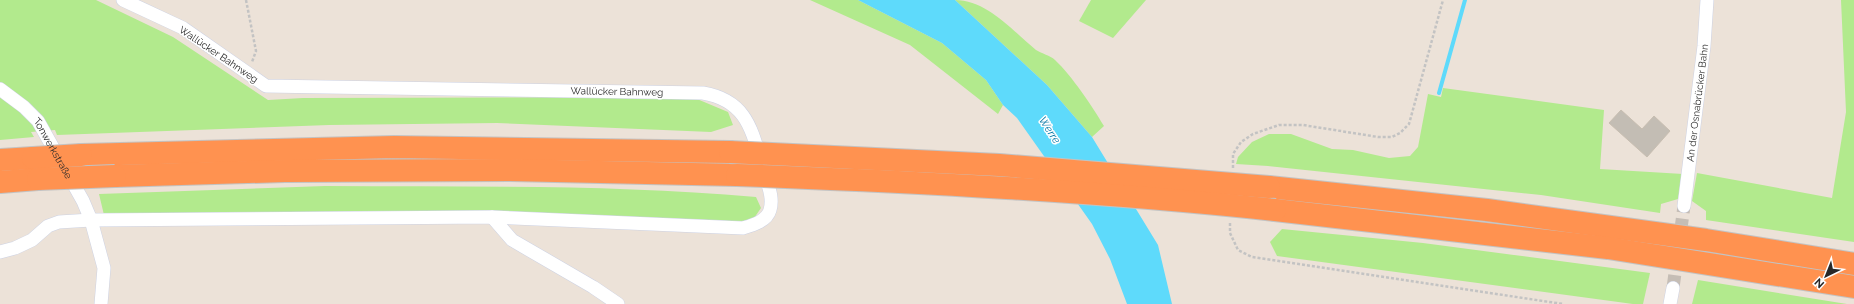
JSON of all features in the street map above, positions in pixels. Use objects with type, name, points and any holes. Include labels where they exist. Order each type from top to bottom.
[{"type":"highway","points":[[0,160],[81,155],[394,147],[730,152],[999,165],[1269,187],[1487,210],[1706,240],[1854,264]]},
{"type":"highway","points":[[0,182],[115,176],[285,171],[495,170],[737,175],[949,184],[1208,203],[1276,210],[1608,248],[1854,287]]},
{"type":"street","name":"Wallücker Bahnweg","points":[[91,220],[492,216],[743,228],[756,224],[770,211],[772,198],[750,125],[741,112],[730,102],[718,95],[703,93],[266,86],[183,28],[123,0]]},
{"type":"street","name":"An der Osnabrücker Bahn","points":[[1684,206],[1704,46],[1707,0]]},
{"type":"street","name":"Tonwerkstraße","points":[[0,89],[24,107],[38,121],[83,201],[91,220],[104,268],[101,304]]},
{"type":"street","points":[[492,216],[512,240],[593,287],[618,304]]},
{"type":"street","points":[[0,252],[15,248],[32,240],[48,226],[59,222],[91,220]]},
{"type":"street","points":[[1670,304],[1672,288]]},
{"type":"path","points":[[246,0],[256,51],[247,73]]},
{"type":"path","points":[[1233,170],[1233,154],[1241,142],[1253,134],[1279,125],[1303,125],[1378,137],[1392,137],[1400,133],[1409,124],[1443,0]]},
{"type":"path","points":[[1230,217],[1230,232],[1238,250],[1252,258],[1563,304]]},
{"type":"green space","points":[[0,0],[96,0],[173,37],[268,100],[303,98],[661,97],[697,99],[728,112],[733,125],[711,132],[497,123],[329,125],[57,135],[55,130],[31,132],[34,137],[0,140]]},
{"type":"green space","points":[[810,0],[858,0],[942,43],[986,80],[1003,105],[998,114],[910,45]]},
{"type":"green space","points":[[955,0],[967,1],[989,11],[1009,26],[1036,50],[1053,58],[1075,83],[1104,126],[1092,137],[1047,85]]},
{"type":"green space","points":[[1091,0],[1146,0],[1113,38],[1079,21]]},
{"type":"green space","points":[[1841,0],[1854,0],[1854,242],[1706,220],[1706,211],[1692,201],[1697,173],[1832,198],[1846,112]]},
{"type":"green space","points":[[1443,88],[1604,110],[1600,169],[1683,174],[1678,199],[1661,204],[1660,213],[1541,195],[1268,166],[1236,164],[1238,157],[1252,142],[1269,134],[1291,134],[1332,149],[1353,150],[1389,158],[1410,156],[1418,147],[1428,94],[1441,97]]},
{"type":"green space","points":[[325,186],[540,187],[648,190],[756,197],[761,208],[752,221],[741,224],[104,215],[99,194]]},
{"type":"green space","points":[[1282,229],[1423,243],[1650,273],[1643,304],[1633,304],[1277,256],[1270,242]]},
{"type":"green space","points":[[1698,280],[1847,304],[1692,304]]},
{"type":"water","name":"Werre","points":[[858,0],[955,0],[1047,85],[1092,137],[1158,245],[1172,304],[1127,304],[1110,259],[1092,224],[1017,118],[1003,105],[986,80],[942,43]]},
{"type":"building","points":[[1621,110],[1642,129],[1654,116],[1670,131],[1647,157],[1609,123]]},
{"type":"waterway","points":[[1439,93],[1465,0]]},
{"type":"tunnel","points":[[1673,288],[1684,206]]}]
